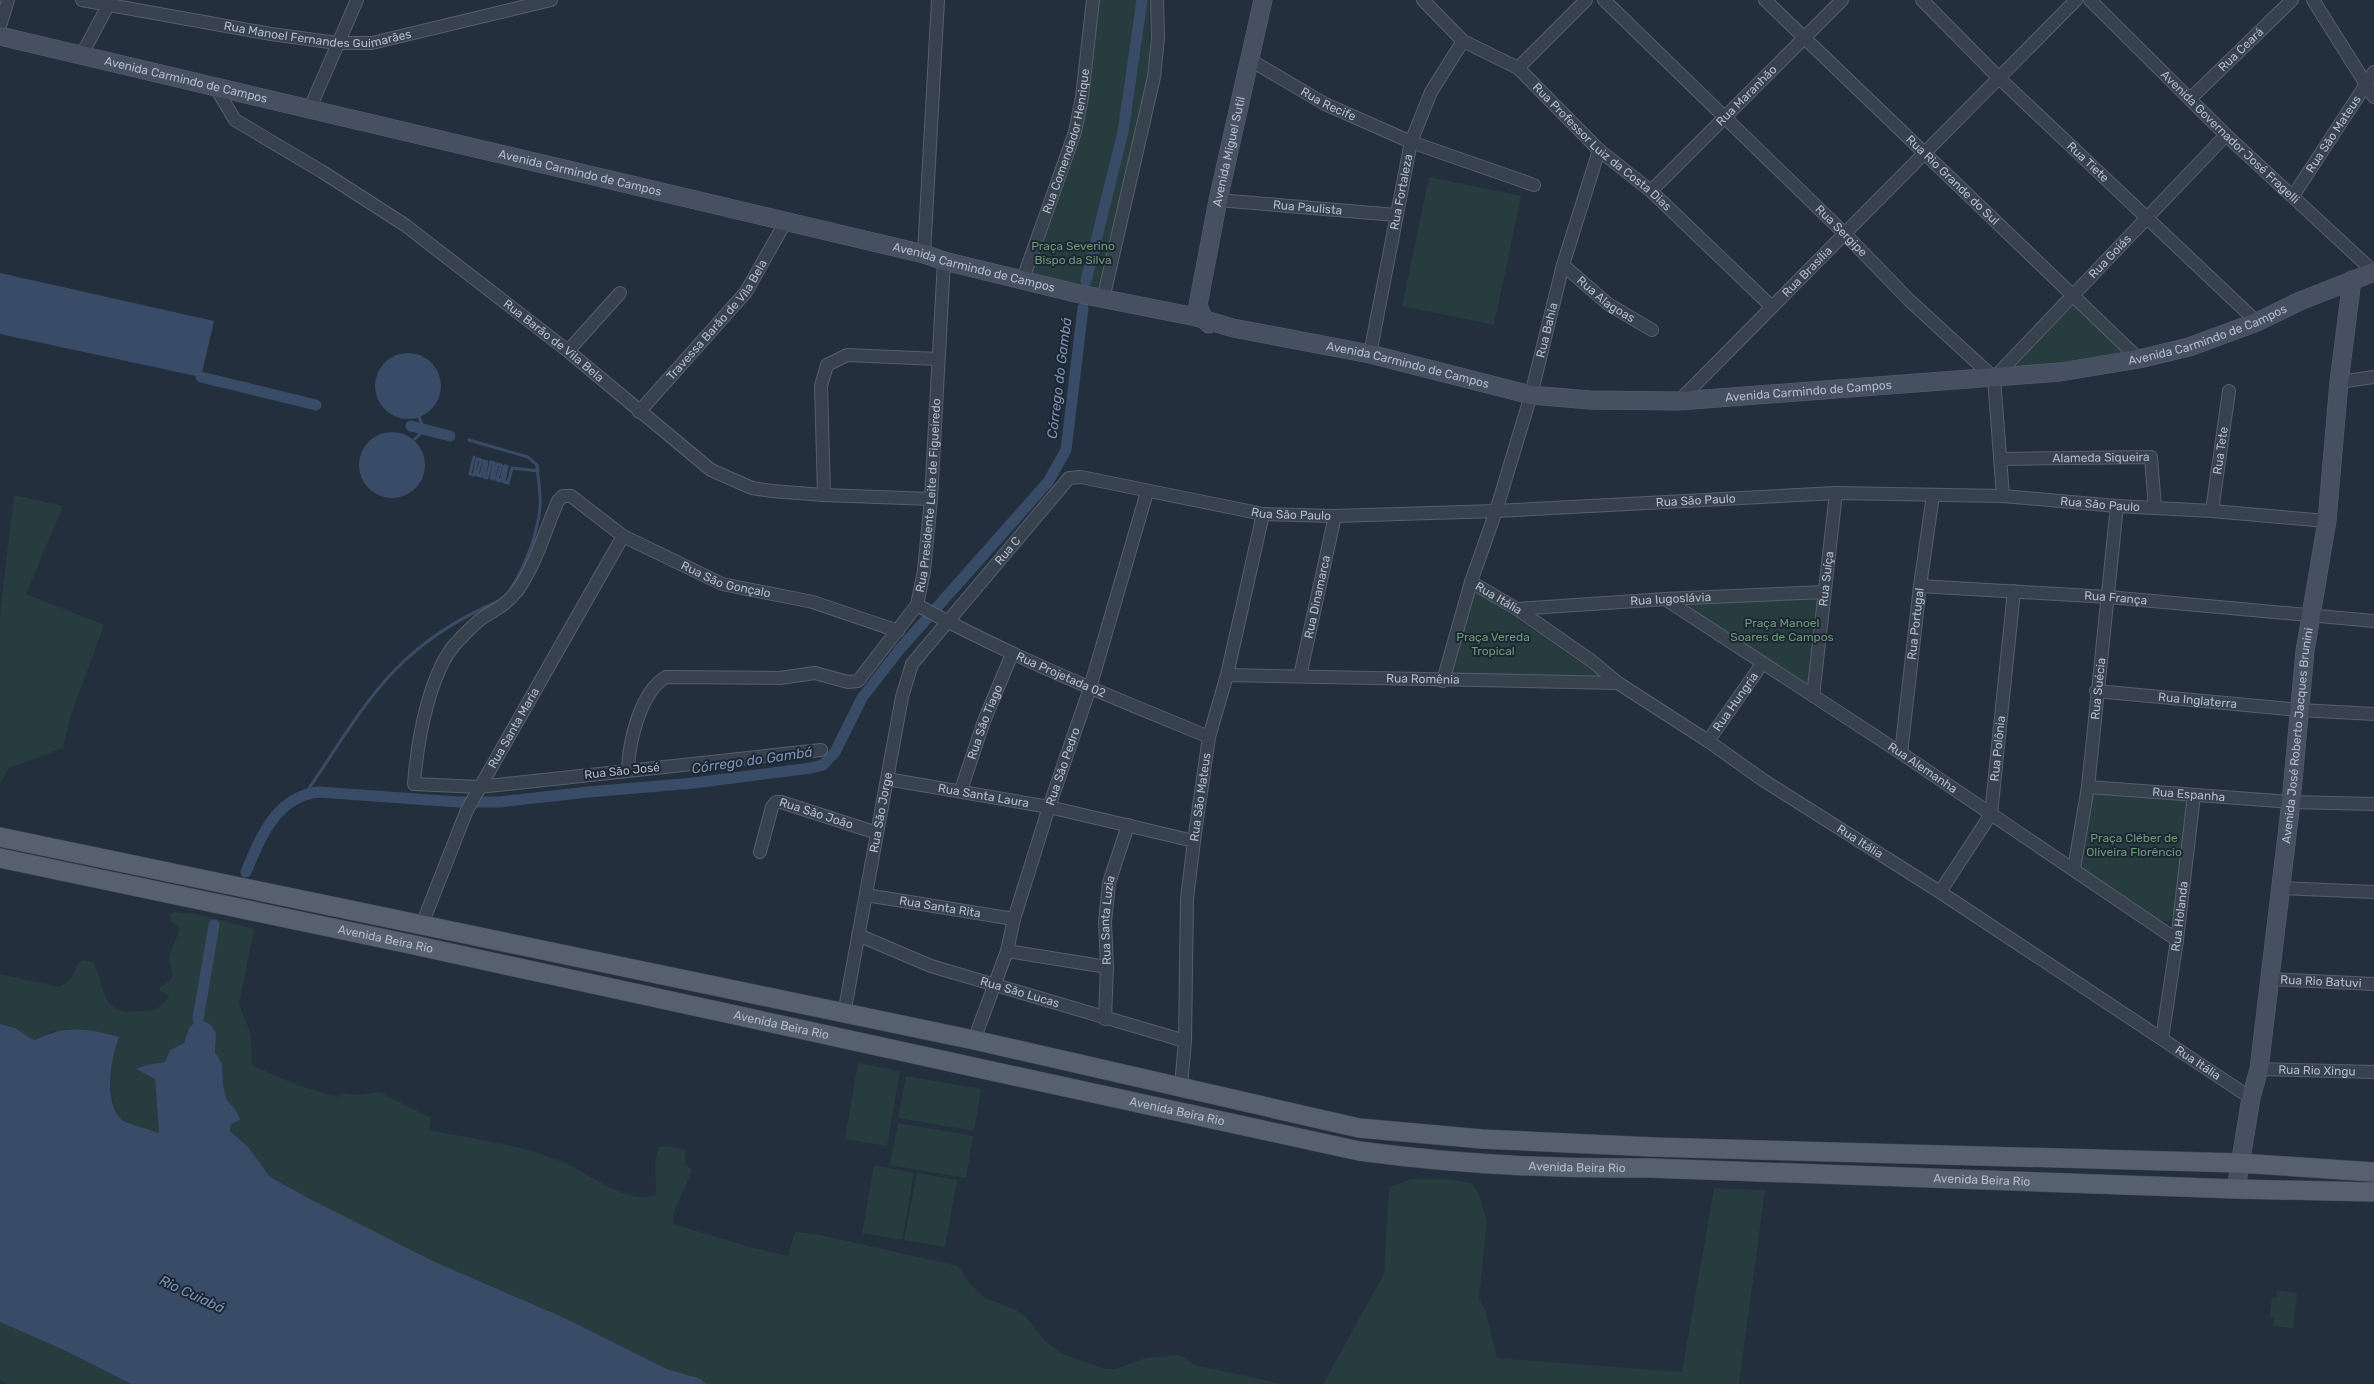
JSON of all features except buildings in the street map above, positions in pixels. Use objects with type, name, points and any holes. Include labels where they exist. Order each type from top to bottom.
[{"type":"main road","name":"Avenida Miguel Sutil","points":[[1196,317],[1218,200],[1263,0]]},
{"type":"main road","name":"Avenida Carmindo de Campos","points":[[0,36],[786,221],[1103,299],[1370,354],[1531,394],[1590,400],[1679,401],[2060,372],[2139,359],[2189,347],[2257,322],[2300,301],[2374,272]]},
{"type":"main road","name":"Avenida José Roberto Jacques Brunini","points":[[2236,1189],[2251,1098],[2259,1068],[2311,617],[2327,521],[2339,382],[2352,280]]},
{"type":"main road","name":"Avenida Beira Rio","points":[[0,837],[421,927],[970,1040],[1181,1086],[1359,1128],[1581,1144],[2239,1163],[2374,1172]]},
{"type":"main road","name":"Avenida Beira Rio","points":[[0,858],[414,945],[951,1063],[1110,1095],[1359,1151],[1411,1158],[1572,1168],[1649,1168],[2236,1189],[2374,1192]]},
{"type":"main road","points":[[951,1063],[950,1054],[970,1040]]},
{"type":"main road","points":[[1110,1095],[1126,1094],[1165,1098],[1174,1094],[1181,1086]]},
{"type":"main road","points":[[1543,1166],[1555,1156],[1556,1151],[1552,1142]]},
{"type":"main road","points":[[1572,1168],[1569,1164],[1569,1154],[1581,1144]]},
{"type":"main road","points":[[1998,1157],[2003,1168],[1998,1181]]},
{"type":"street","points":[[0,26],[8,0]]},
{"type":"street","name":"Rua Manoel Fernandes Guimarães","points":[[82,0],[109,3],[271,34],[337,43],[372,43],[551,0]]},
{"type":"street","points":[[310,108],[357,0]]},
{"type":"street","points":[[924,254],[938,0]]},
{"type":"street","name":"Rua Comendador Henrique","points":[[1023,279],[1075,132],[1082,97],[1093,0]]},
{"type":"street","points":[[1103,299],[1154,77],[1158,38],[1157,0]]},
{"type":"street","name":"Rua Professor Luiz da Costa Dias","points":[[1424,0],[1463,41],[1518,68],[1600,150],[1651,191],[1772,307]]},
{"type":"street","points":[[1518,68],[1586,0]]},
{"type":"street","name":"Rua Sergipe","points":[[1604,0],[1845,234],[1909,300],[1994,378]]},
{"type":"street","name":"Rua Rio Grande do Sul","points":[[1765,0],[2139,359]]},
{"type":"street","name":"Rua Maranhão","points":[[1651,191],[1842,0]]},
{"type":"street","name":"Rua Tiete","points":[[1922,0],[1999,78],[2257,322]]},
{"type":"street","name":"Rua Brasília","points":[[1679,401],[2076,0]]},
{"type":"street","name":"Avenida Governador José Fragelli","points":[[2090,0],[2226,135],[2374,272]]},
{"type":"street","name":"Rua Ceará","points":[[2190,99],[2292,0]]},
{"type":"street","points":[[2313,0],[2374,97]]},
{"type":"street","points":[[81,56],[109,3]]},
{"type":"street","name":"Rua Fortaleza","points":[[1370,354],[1411,142],[1431,92],[1463,41]]},
{"type":"street","name":"Rua Recife","points":[[1250,60],[1325,104],[1411,142],[1534,185]]},
{"type":"street","name":"Rua São Mateus","points":[[2293,196],[2374,72]]},
{"type":"street","name":"Rua Barão de Vila Bela","points":[[214,85],[235,120],[321,171],[405,225],[568,351],[638,412],[700,462],[733,481],[752,488],[824,495],[931,499]]},
{"type":"street","name":"Rua Goiás","points":[[1994,378],[2226,135]]},
{"type":"street","name":"Rua Bahia","points":[[1496,511],[1531,394],[1563,265],[1600,150]]},
{"type":"street","name":"Rua Paulista","points":[[1218,200],[1396,215]]},
{"type":"street","name":"Travessa Barão de Vila Bela","points":[[638,412],[746,292],[786,221]]},
{"type":"street","name":"Rua Presidente Leite de Figueiredo","points":[[628,770],[628,753],[644,704],[652,690],[666,677],[780,678],[816,673],[854,682],[863,677],[919,606],[931,499],[944,261]]},
{"type":"street","name":"Rua Alagoas","points":[[1563,265],[1608,304],[1652,330]]},
{"type":"street","points":[[568,351],[620,293]]},
{"type":"street","points":[[824,495],[821,386],[828,365],[847,355],[938,359]]},
{"type":"street","points":[[2339,382],[2374,377]]},
{"type":"street","points":[[1994,378],[2003,496]]},
{"type":"street","name":"Rua Tete","points":[[2212,510],[2229,391]]},
{"type":"street","name":"Alameda Siqueira","points":[[2000,459],[2151,457],[2155,508]]},
{"type":"street","name":"Rua São Paulo","points":[[1069,478],[1081,477],[1147,492],[1263,514],[1335,516],[1496,511],[1836,493],[2003,496],[2117,506],[2212,510],[2327,521]]},
{"type":"street","name":"Rua C","points":[[943,621],[1069,478]]},
{"type":"street","name":"Rua São Pedro","points":[[970,1040],[996,985],[1007,951],[1014,919],[1049,807],[1090,688],[1147,492]]},
{"type":"street","name":"Rua Suíça","points":[[1813,696],[1836,493]]},
{"type":"street","name":"Rua Portugal","points":[[1901,753],[1920,586],[1933,495]]},
{"type":"street","name":"Rua São Gonçalo","points":[[422,784],[414,784],[415,768],[432,684],[456,642],[480,620],[506,605],[518,589],[532,567],[558,501],[563,496],[571,496],[623,536],[722,584],[813,602],[898,631]]},
{"type":"street","name":"Rua Suécia","points":[[2074,869],[2088,787],[2096,691],[2117,506]]},
{"type":"street","points":[[1443,681],[1471,582],[1496,511]]},
{"type":"street","name":"Rua São Mateus","points":[[1181,1086],[1184,1041],[1187,899],[1194,841],[1209,737],[1227,675],[1263,514]]},
{"type":"street","name":"Rua Dinamarca","points":[[1300,676],[1335,516]]},
{"type":"street","name":"Rua Santa Maria","points":[[421,927],[467,810],[623,536]]},
{"type":"street","name":"Rua Itália","points":[[1471,582],[1517,609],[1593,662],[1618,683],[1708,741],[1762,780],[1940,892],[2251,1098]]},
{"type":"street","name":"Rua França","points":[[1920,586],[2108,597],[2311,617],[2374,621]]},
{"type":"street","name":"Rua Polônia","points":[[1940,892],[1991,814],[2014,591]]},
{"type":"street","name":"Rua Iugoslávia","points":[[1517,609],[1665,599],[1825,592]]},
{"type":"street","name":"Rua Alemanha","points":[[1665,599],[1901,753],[2177,940]]},
{"type":"street","name":"Rua Projetada 02","points":[[919,606],[943,621],[1012,654],[1209,737]]},
{"type":"street","name":"Rua São Jorge","points":[[844,1014],[902,697],[912,664],[943,621]]},
{"type":"street","name":"Rua São Tiago","points":[[961,790],[984,721],[1012,654]]},
{"type":"street","name":"Rua Hungria","points":[[1708,741],[1762,664]]},
{"type":"street","name":"Rua Romênia","points":[[1227,675],[1443,681],[1618,683]]},
{"type":"street","name":"Rua Inglaterra","points":[[2096,691],[2300,710],[2374,714]]},
{"type":"street","name":"Rua São José","points":[[422,784],[480,787],[821,750]]},
{"type":"street","name":"Rua Santa Laura","points":[[888,779],[961,790],[1049,807],[1194,841]]},
{"type":"street","name":"Rua Espanha","points":[[2088,787],[2291,802],[2374,804]]},
{"type":"street","name":"Rua Holanda","points":[[2162,1039],[2177,940],[2194,795]]},
{"type":"street","name":"Rua São João","points":[[760,852],[772,806],[776,802],[877,832]]},
{"type":"street","name":"Rua Santa Luzia","points":[[1105,1019],[1107,967],[1105,922],[1109,883],[1128,825]]},
{"type":"street","points":[[2281,888],[2374,892]]},
{"type":"street","name":"Rua Santa Rita","points":[[866,895],[1014,919]]},
{"type":"street","name":"Rua São Lucas","points":[[858,935],[931,966],[1184,1041]]},
{"type":"street","points":[[1007,951],[1107,967]]},
{"type":"street","name":"Rua Rio Batuvi","points":[[2269,980],[2374,984]]},
{"type":"street","name":"Rua Rio Xingu","points":[[2259,1068],[2374,1072]]},
{"type":"green space","name":"Praça Severino Bispo da Silva","points":[[1098,0],[1149,0],[1150,38],[1147,77],[1137,132],[1096,294],[1032,274],[1075,153],[1086,103]]},
{"type":"green space","points":[[1429,177],[1521,196],[1494,325],[1402,306]]},
{"type":"green space","points":[[2077,305],[2123,350],[2119,354],[2076,363],[2020,369],[2018,364],[2069,307]]},
{"type":"green space","points":[[14,495],[63,506],[26,594],[104,625],[70,718],[63,748],[9,768],[0,783],[0,614]]},
{"type":"green space","name":"Praça Vereda Tropical","points":[[1476,592],[1604,679],[1453,674],[1452,669],[1472,595]]},
{"type":"green space","name":"Praça Manoel Soares de Campos","points":[[1815,596],[1818,600],[1811,682],[1801,684],[1689,607],[1689,604]]},
{"type":"green space","name":"Praça Cléber de Oliveira Florêncio","points":[[2098,791],[2184,799],[2187,804],[2176,911],[2168,922],[2159,919],[2086,873],[2082,867],[2092,796]]},
{"type":"green space","points":[[174,912],[196,914],[254,929],[239,1004],[251,1035],[252,1065],[297,1085],[337,1097],[343,1093],[358,1095],[379,1092],[431,1118],[429,1130],[512,1146],[544,1155],[632,1196],[645,1197],[656,1195],[655,1161],[659,1147],[667,1146],[685,1150],[685,1164],[692,1170],[673,1215],[673,1224],[750,1247],[788,1256],[795,1232],[816,1234],[958,1266],[970,1284],[985,1298],[1014,1309],[1025,1316],[1045,1341],[1062,1354],[1105,1369],[1116,1369],[1146,1358],[1179,1355],[1195,1365],[1282,1384],[706,1384],[701,1379],[667,1369],[567,1319],[435,1262],[270,1177],[248,1147],[230,1131],[231,1124],[239,1120],[236,1110],[227,1100],[223,1085],[222,1064],[215,1052],[216,1033],[210,1024],[198,1019],[189,1028],[184,1043],[170,1050],[165,1062],[147,1065],[137,1070],[155,1078],[159,1133],[130,1124],[118,1115],[114,1107],[111,1089],[113,1053],[53,1031],[34,1040],[15,1028],[0,1024],[0,974],[59,987],[71,978],[77,964],[82,960],[93,962],[103,992],[111,1005],[125,1012],[154,1010],[163,1004],[169,996],[160,991],[160,987],[170,980],[173,974],[169,956],[180,929],[171,920],[170,914]]},
{"type":"green space","points":[[858,1063],[900,1071],[887,1146],[845,1139]]},
{"type":"green space","points":[[906,1076],[981,1089],[974,1131],[898,1118]]},
{"type":"green space","points":[[898,1123],[973,1136],[966,1178],[890,1165]]},
{"type":"green space","points":[[874,1165],[914,1173],[902,1240],[862,1233]]},
{"type":"green space","points":[[917,1173],[957,1180],[945,1247],[904,1240]]},
{"type":"green space","points":[[1411,1179],[1447,1179],[1472,1183],[1479,1194],[1487,1222],[1479,1298],[1486,1312],[1497,1358],[1682,1372],[1714,1188],[1765,1190],[1739,1384],[1323,1384],[1384,1274],[1389,1187]]},
{"type":"green space","points":[[2277,1290],[2297,1293],[2293,1328],[2273,1326],[2274,1318],[2270,1317],[2272,1297],[2276,1298]]},
{"type":"green space","points":[[0,1322],[66,1351],[131,1384],[7,1384],[0,1380]]},
{"type":"water","points":[[0,273],[214,321],[201,377],[0,334]]},
{"type":"water","points":[[414,353],[432,362],[439,373],[441,386],[439,399],[432,410],[421,417],[402,419],[384,410],[377,399],[375,380],[384,362],[395,355]]},
{"type":"water","points":[[385,432],[399,432],[411,437],[420,446],[425,458],[423,478],[416,489],[399,498],[385,498],[373,493],[364,484],[359,472],[359,458],[364,446],[373,437]]},
{"type":"water","name":"Rio Cuiabá","points":[[198,1019],[210,1024],[216,1033],[215,1052],[222,1064],[223,1085],[227,1100],[236,1110],[240,1120],[231,1124],[230,1131],[248,1147],[270,1177],[435,1262],[567,1319],[667,1369],[701,1379],[706,1384],[131,1384],[66,1351],[0,1322],[0,1024],[15,1028],[34,1040],[66,1030],[86,1030],[119,1037],[111,1068],[112,1103],[116,1112],[125,1122],[159,1133],[155,1079],[136,1069],[165,1062],[170,1050],[184,1043],[189,1028]]},
{"type":"waterway","name":"Córrego do Gambá","points":[[1086,281],[1123,132],[1142,0]]},
{"type":"waterway","name":"Córrego do Gambá","points":[[246,872],[264,832],[281,810],[292,801],[304,795],[319,792],[458,802],[499,802],[694,783],[823,765],[835,752],[862,698],[900,649],[1048,482],[1066,450],[1083,308]]},
{"type":"waterway","points":[[201,377],[316,405]]},
{"type":"waterway","points":[[415,439],[424,430],[419,417]]},
{"type":"waterway","points":[[411,426],[450,436]]},
{"type":"waterway","points":[[469,440],[528,457],[537,465],[540,508],[536,529],[521,571],[510,590]]},
{"type":"waterway","points":[[474,457],[470,474],[474,475],[477,459],[481,460],[477,475],[481,476],[484,461],[487,462],[484,477],[487,478],[491,462],[494,463],[491,478],[494,479],[497,464],[501,465],[497,480],[501,481],[504,466],[507,466],[504,482],[508,483],[512,468],[538,471]]},
{"type":"waterway","points":[[305,794],[370,699],[406,659],[444,630],[471,614],[499,601]]},
{"type":"waterway","points":[[198,1019],[214,925]]}]
